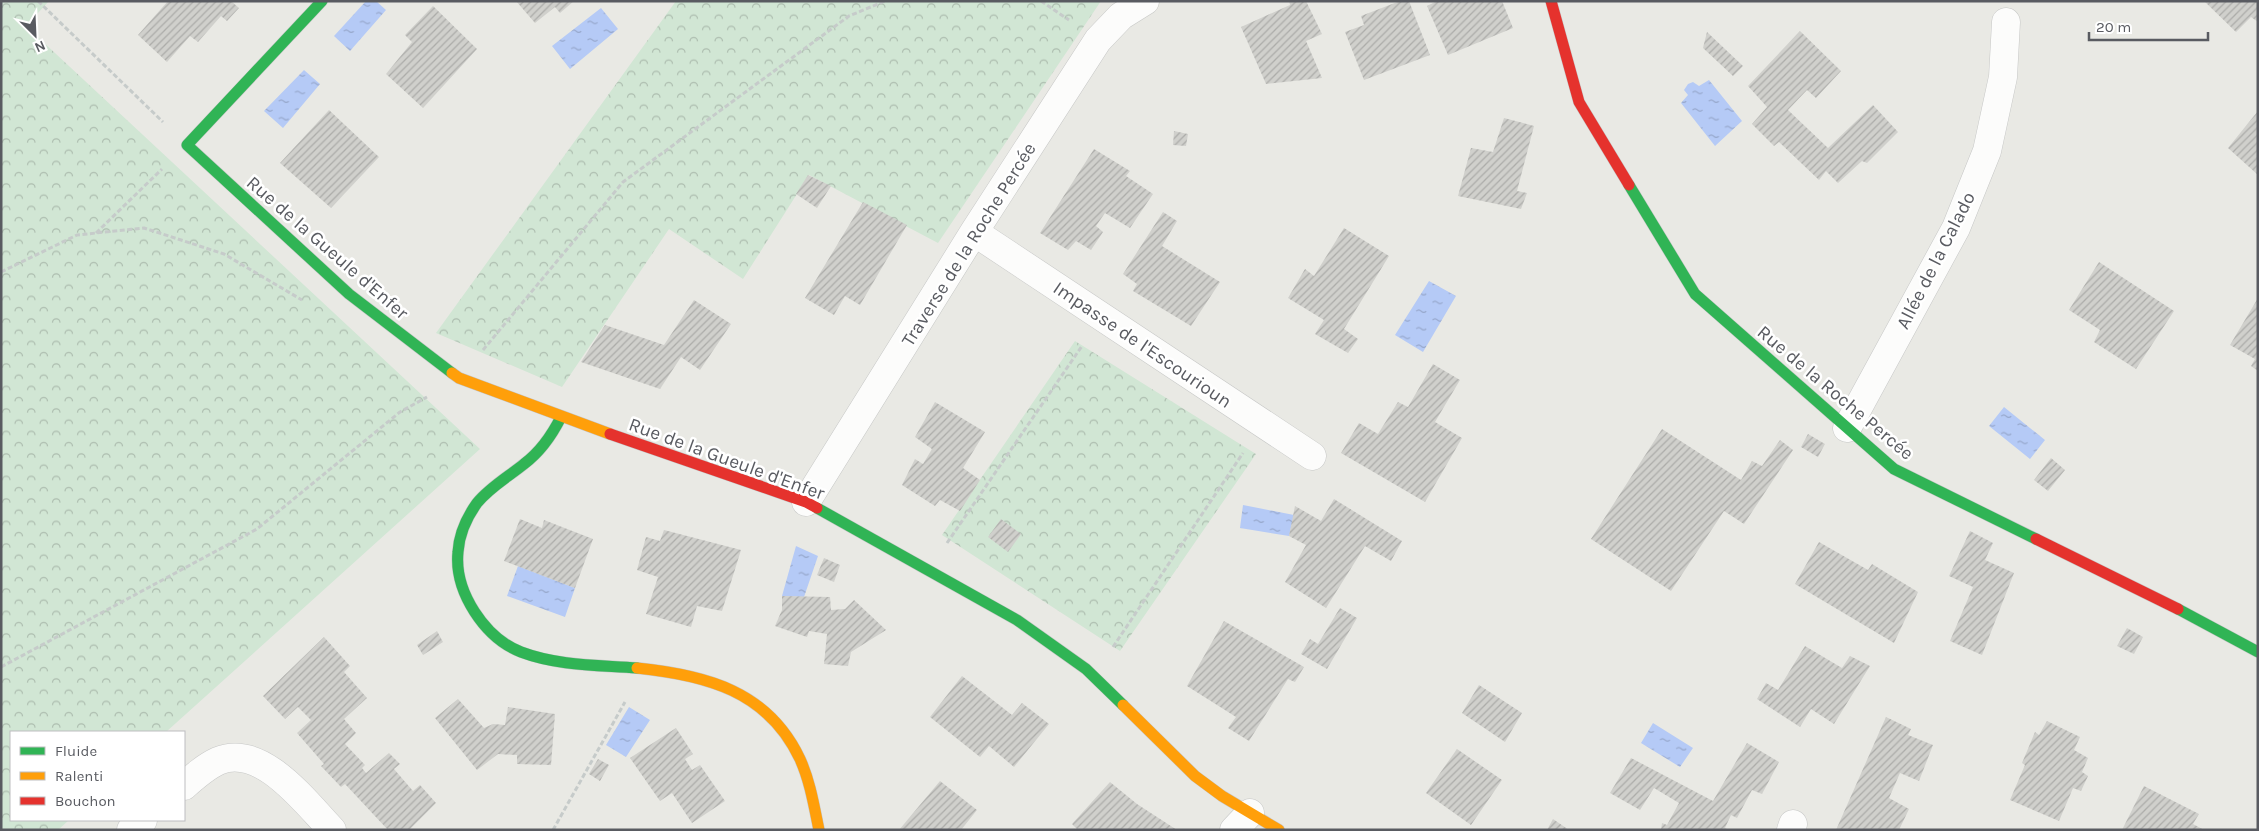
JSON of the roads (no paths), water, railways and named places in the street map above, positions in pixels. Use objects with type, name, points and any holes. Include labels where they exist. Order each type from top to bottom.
[{"type":"street","name":"Rue de la Gueule d'Enfer","points":[[322,1],[187,145],[349,294],[459,378],[560,417],[806,502],[929,570],[1053,644],[1094,677],[1195,776],[1222,796],[1242,821],[1279,830]]},
{"type":"street","name":"Traverse de la Roche Percée","points":[[806,502],[974,232],[1098,40],[1121,16],[1145,1]]},
{"type":"street","name":"Rue de la Roche Percée","points":[[1551,1],[1579,102],[1695,294],[1894,469],[2175,607],[2258,652]]},
{"type":"street","name":"Allée de la Calado","points":[[1847,428],[1956,228],[1987,151],[2002,77],[2006,22]]},
{"type":"street","name":"Impasse de l'Escourioun","points":[[974,232],[1312,456]]},
{"type":"street","points":[[560,417],[553,434],[540,450],[480,500],[468,520],[458,546],[458,567],[464,590],[481,620],[497,638],[522,652],[550,661],[679,674],[738,693],[770,716],[793,744],[810,784],[818,830]]},
{"type":"street","points":[[185,785],[219,760],[244,758],[262,763],[277,774],[332,830]]},
{"type":"street","points":[[131,830],[142,821]]},
{"type":"water","points":[[366,1],[376,1],[386,10],[350,51],[334,36]]},
{"type":"water","points":[[601,8],[618,29],[570,69],[552,46]]},
{"type":"water","points":[[304,70],[320,84],[283,128],[264,111]]},
{"type":"water","points":[[1709,80],[1742,121],[1715,146],[1681,103],[1688,95],[1684,90],[1688,84],[1693,82],[1699,86]]},
{"type":"water","points":[[1429,281],[1456,296],[1423,352],[1395,335]]},
{"type":"water","points":[[2004,407],[2045,440],[2030,459],[1989,426]]},
{"type":"water","points":[[1243,505],[1294,515],[1289,536],[1240,528]]},
{"type":"water","points":[[796,546],[818,556],[804,597],[782,596]]},
{"type":"water","points":[[518,566],[575,588],[565,617],[507,596]]},
{"type":"water","points":[[629,707],[650,720],[626,757],[606,745]]},
{"type":"water","points":[[1653,723],[1693,748],[1680,767],[1641,743]]}]
